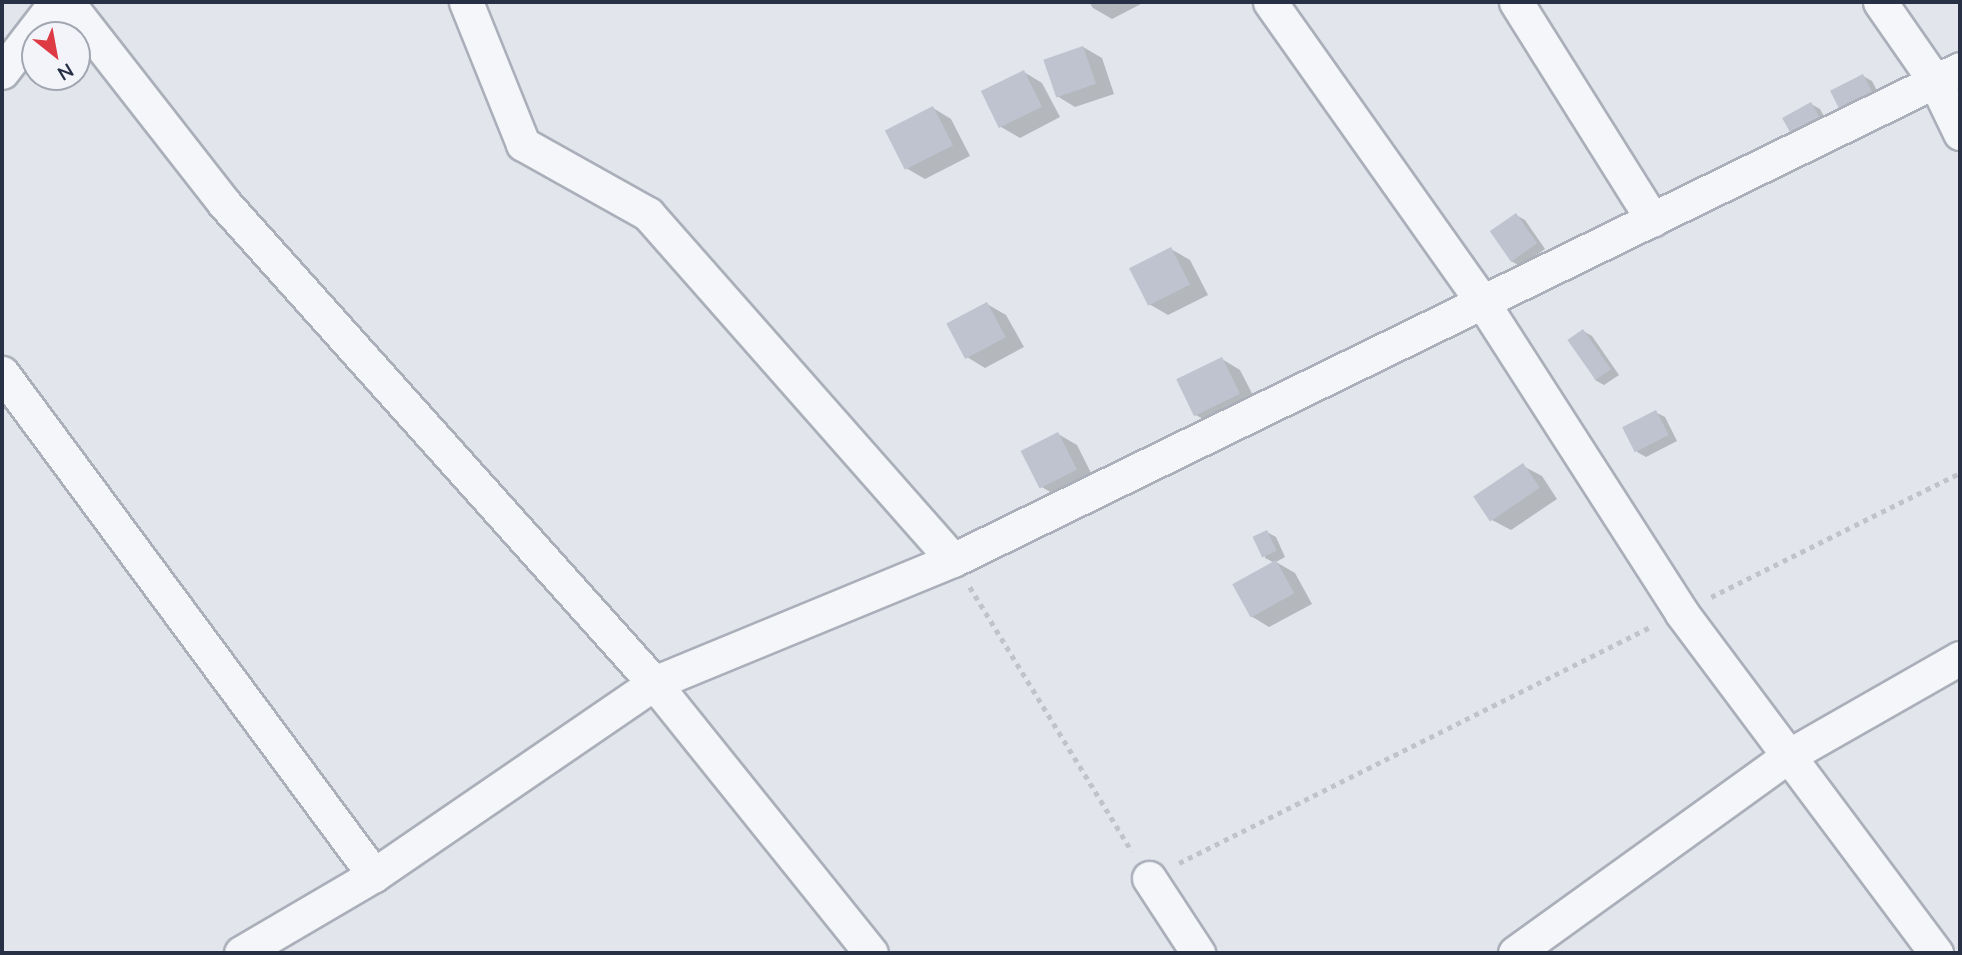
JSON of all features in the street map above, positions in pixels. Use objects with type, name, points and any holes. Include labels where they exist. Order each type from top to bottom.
[{"type":"street","points":[[2,72],[56,2]]},
{"type":"street","points":[[67,2],[224,203],[654,683],[871,953]]},
{"type":"street","points":[[466,2],[523,145],[648,214],[953,560]]},
{"type":"street","points":[[1270,2],[1483,303],[1681,612],[1936,953]]},
{"type":"street","points":[[1516,2],[1653,220]]},
{"type":"street","points":[[1880,2],[1948,75],[1960,134]]},
{"type":"street","points":[[240,953],[374,875],[654,683],[953,560],[1948,75]]},
{"type":"street","points":[[2,373],[374,875]]},
{"type":"street","points":[[1515,953],[1788,756],[1960,658]]},
{"type":"street","points":[[1149,878],[1198,953]]},
{"type":"path","points":[[953,560],[1149,878],[1960,473]]},
{"type":"building","points":[[1083,46],[1096,84],[1056,97],[1043,60]]},
{"type":"building","points":[[1024,70],[1042,107],[999,128],[981,91]]},
{"type":"building","points":[[1863,74],[1877,101],[1844,118],[1830,91]]},
{"type":"building","points":[[1811,102],[1825,127],[1796,143],[1782,118]]},
{"type":"building","points":[[933,106],[953,145],[905,170],[885,131]]},
{"type":"building","points":[[1516,213],[1537,243],[1511,262],[1490,231]]},
{"type":"building","points":[[1171,247],[1190,284],[1148,306],[1129,268]]},
{"type":"building","points":[[987,302],[1006,337],[965,359],[946,324]]},
{"type":"building","points":[[1583,329],[1611,369],[1596,380],[1567,340]]},
{"type":"building","points":[[1222,357],[1240,394],[1194,416],[1176,379]]},
{"type":"building","points":[[1656,410],[1669,435],[1635,452],[1622,427]]},
{"type":"building","points":[[1058,432],[1077,469],[1040,488],[1021,451]]},
{"type":"building","points":[[1523,463],[1540,488],[1490,521],[1473,497]]},
{"type":"building","points":[[1267,530],[1277,551],[1262,558],[1252,537]]},
{"type":"building","points":[[1276,560],[1294,593],[1251,617],[1232,584]]}]
